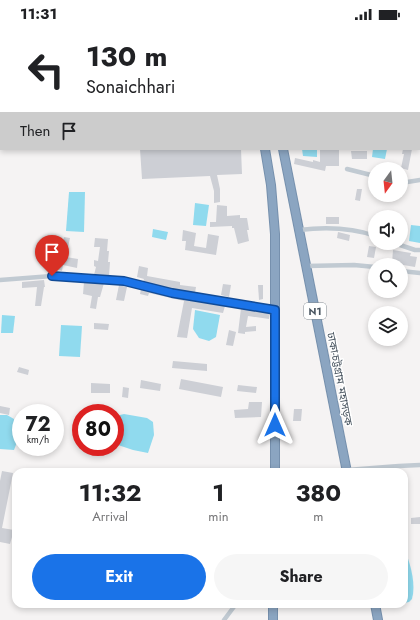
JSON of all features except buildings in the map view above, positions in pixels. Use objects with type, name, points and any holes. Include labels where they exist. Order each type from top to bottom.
[{"type":"highway","points":[[265,150],[271,185],[275,234],[275,468]]},
{"type":"highway","name":"ঢাকা-চট্টগ্রাম মহাসড়ক","points":[[283,150],[346,468]]},
{"type":"highway","points":[[273,608],[273,620]]},
{"type":"highway","points":[[376,608],[378,620]]},
{"type":"street","points":[[347,169],[368,174]]},
{"type":"street","points":[[408,182],[420,180]]},
{"type":"street","points":[[299,230],[338,228],[362,231],[368,233]]},
{"type":"street","points":[[408,248],[420,250]]},
{"type":"street","points":[[306,266],[354,265],[368,266]]},
{"type":"street","points":[[408,272],[420,273]]},
{"type":"street","points":[[0,280],[52,276],[124,281],[172,293],[275,310]]},
{"type":"street","points":[[378,468],[399,466],[420,467]]},
{"type":"street","points":[[224,620],[233,608]]},
{"type":"water","points":[[302,150],[317,150],[317,157],[303,156]]},
{"type":"water","points":[[373,150],[387,150],[385,159],[372,157]]},
{"type":"water","points":[[69,192],[85,192],[84,232],[66,231]]},
{"type":"water","points":[[195,203],[209,205],[206,226],[193,225]]},
{"type":"water","points":[[411,225],[420,226],[420,243],[409,241]]},
{"type":"water","points":[[153,229],[168,232],[166,240],[152,237]]},
{"type":"water","points":[[195,310],[220,315],[216,337],[209,341],[199,338],[193,329]]},
{"type":"water","points":[[2,315],[15,316],[13,333],[1,333]]},
{"type":"water","points":[[61,325],[82,326],[80,357],[59,356]]},
{"type":"water","points":[[124,414],[147,418],[153,422],[154,435],[148,453],[124,447]]},
{"type":"water","points":[[0,415],[7,415],[12,418],[12,450],[0,449]]},
{"type":"water","points":[[408,558],[413,588],[412,599],[409,602]]},
{"type":"route","points":[[52,276],[124,281],[172,293],[275,310],[275,425]]}]
